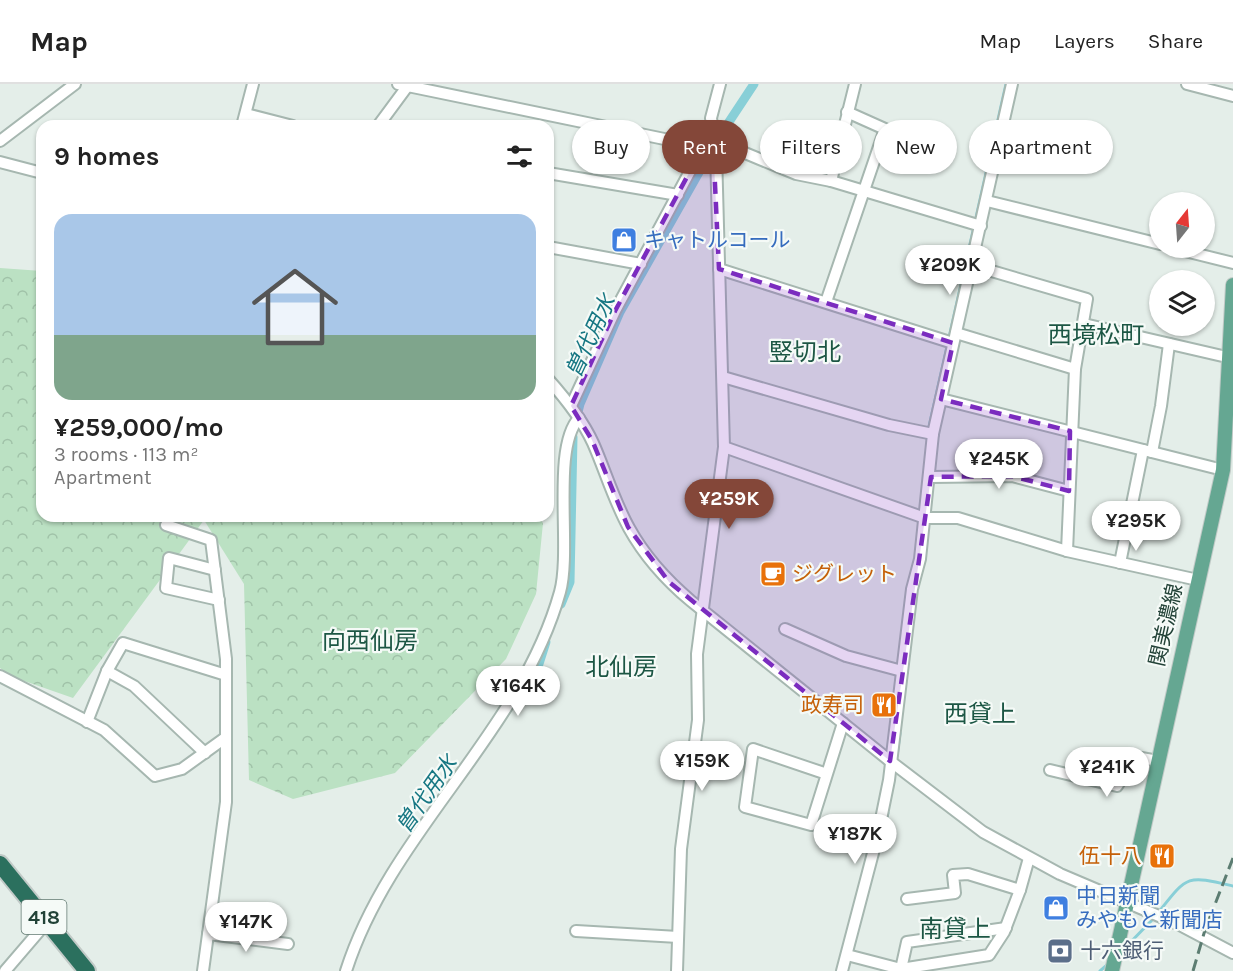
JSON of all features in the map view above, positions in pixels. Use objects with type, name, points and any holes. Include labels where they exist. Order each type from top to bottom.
[{"type":"highway","name":"418","points":[[0,864],[85,971]]},
{"type":"main road","name":"関美濃線","points":[[1112,969],[1223,470],[1231,358],[1233,285]]},
{"type":"street","points":[[0,141],[75,84]]},
{"type":"street","points":[[244,120],[253,84]]},
{"type":"street","points":[[711,120],[720,84]]},
{"type":"street","points":[[831,181],[855,84]]},
{"type":"street","points":[[842,971],[878,834],[890,761],[912,589],[920,559],[931,477],[933,434],[1012,84]]},
{"type":"street","points":[[1187,84],[1233,96]]},
{"type":"street","points":[[382,120],[405,85],[662,137]]},
{"type":"street","points":[[826,302],[885,129],[847,112]]},
{"type":"street","points":[[246,114],[269,120]]},
{"type":"street","points":[[748,154],[796,174],[831,181],[981,226]]},
{"type":"street","points":[[0,162],[36,171]]},
{"type":"street","points":[[554,174],[678,195]]},
{"type":"street","points":[[571,406],[615,311],[678,195],[692,174]]},
{"type":"street","points":[[677,971],[681,849],[698,720],[697,654],[724,447],[719,269],[713,174]]},
{"type":"street","points":[[987,201],[1149,241]]},
{"type":"street","points":[[554,248],[641,264]]},
{"type":"street","points":[[1213,258],[1233,263]]},
{"type":"street","points":[[971,265],[1087,299],[1075,369],[1070,431],[1068,551]]},
{"type":"street","points":[[719,269],[954,338],[1075,369]]},
{"type":"street","points":[[1084,324],[1231,358]]},
{"type":"street","points":[[1120,563],[1147,451],[1161,406],[1169,344]]},
{"type":"street","points":[[723,377],[889,425],[933,434]]},
{"type":"street","points":[[554,386],[571,406],[592,440],[628,527],[669,582],[890,761],[983,832],[1029,858],[1203,935],[1233,953]]},
{"type":"street","points":[[941,399],[1223,470]]},
{"type":"street","points":[[346,971],[363,923],[385,883],[409,844],[513,700],[535,662],[560,592],[564,571],[564,471],[572,426],[579,418]]},
{"type":"street","points":[[724,447],[925,518],[958,518],[1068,551],[1198,580]]},
{"type":"street","points":[[931,477],[1012,476],[1069,491]]},
{"type":"street","points":[[166,525],[211,540],[226,675],[225,817],[203,971]]},
{"type":"street","points":[[215,570],[169,558],[166,588],[219,600]]},
{"type":"street","points":[[785,629],[846,656],[902,671]]},
{"type":"street","points":[[87,722],[107,671],[123,643],[226,675]]},
{"type":"street","points":[[107,671],[134,686],[205,753]]},
{"type":"street","points":[[0,676],[104,730],[155,776],[182,769],[225,738]]},
{"type":"street","points":[[827,774],[753,749],[745,807],[811,825],[827,774],[843,723]]},
{"type":"street","points":[[1050,770],[1117,786],[1136,757],[1158,761]]},
{"type":"street","points":[[847,955],[901,969],[989,955],[1006,928],[1029,858]]},
{"type":"street","points":[[907,899],[955,893],[953,874],[968,874],[1020,890]]},
{"type":"street","points":[[4,971],[47,922]]},
{"type":"street","points":[[901,969],[907,942],[1006,928]]},
{"type":"street","points":[[576,931],[678,937]]},
{"type":"street","points":[[208,933],[288,944]]},
{"type":"highlighted area","points":[[713,142],[719,269],[953,343],[941,399],[1070,431],[1069,491],[1012,476],[931,477],[890,761],[669,582],[628,527],[592,440],[571,406],[615,311],[703,147]]},
{"type":"green space","points":[[0,268],[36,271],[36,522],[203,522],[73,698],[10,676],[0,668]]},
{"type":"green space","points":[[205,522],[543,523],[536,594],[506,659],[395,773],[293,799],[249,780],[244,584]]},
{"type":"waterway","name":"曽代用水","points":[[576,420],[580,404],[620,312],[719,137],[754,84]]},
{"type":"waterway","name":"曽代用水","points":[[928,431],[1006,84]]},
{"type":"waterway","name":"曽代用水","points":[[561,604],[570,582],[573,437]]},
{"type":"waterway","name":"曽代用水","points":[[517,699],[538,667],[546,642]]},
{"type":"waterway","name":"曽代用水","points":[[897,756],[900,733]]},
{"type":"waterway","name":"曽代用水","points":[[865,903],[888,813]]},
{"type":"waterway","points":[[1158,913],[1176,891],[1189,881],[1206,880],[1233,886]]},
{"type":"waterway","points":[[1121,952],[1154,918]]},
{"type":"waterway","points":[[1100,971],[1107,965]]},
{"type":"railway","points":[[1193,971],[1205,930],[1233,858]]},
{"type":"place","name":"キャトルコール","points":[[624,240]]},
{"type":"place","name":"ジグレット","points":[[773,574]]},
{"type":"place","name":"政寿司","points":[[884,705]]},
{"type":"place","name":"伍十八","points":[[1162,856]]},
{"type":"place","name":"中日新聞 みやもと新聞店","points":[[1056,908]]},
{"type":"place","name":"十六銀行","points":[[1060,951]]},
{"type":"district","name":"西境松町","points":[[1096,335]]},
{"type":"district","name":"竪切北","points":[[805,352]]},
{"type":"district","name":"向西仙房","points":[[370,641]]},
{"type":"district","name":"北仙房","points":[[621,667]]},
{"type":"district","name":"西貸上","points":[[980,714]]},
{"type":"district","name":"南貸上","points":[[955,929]]}]
